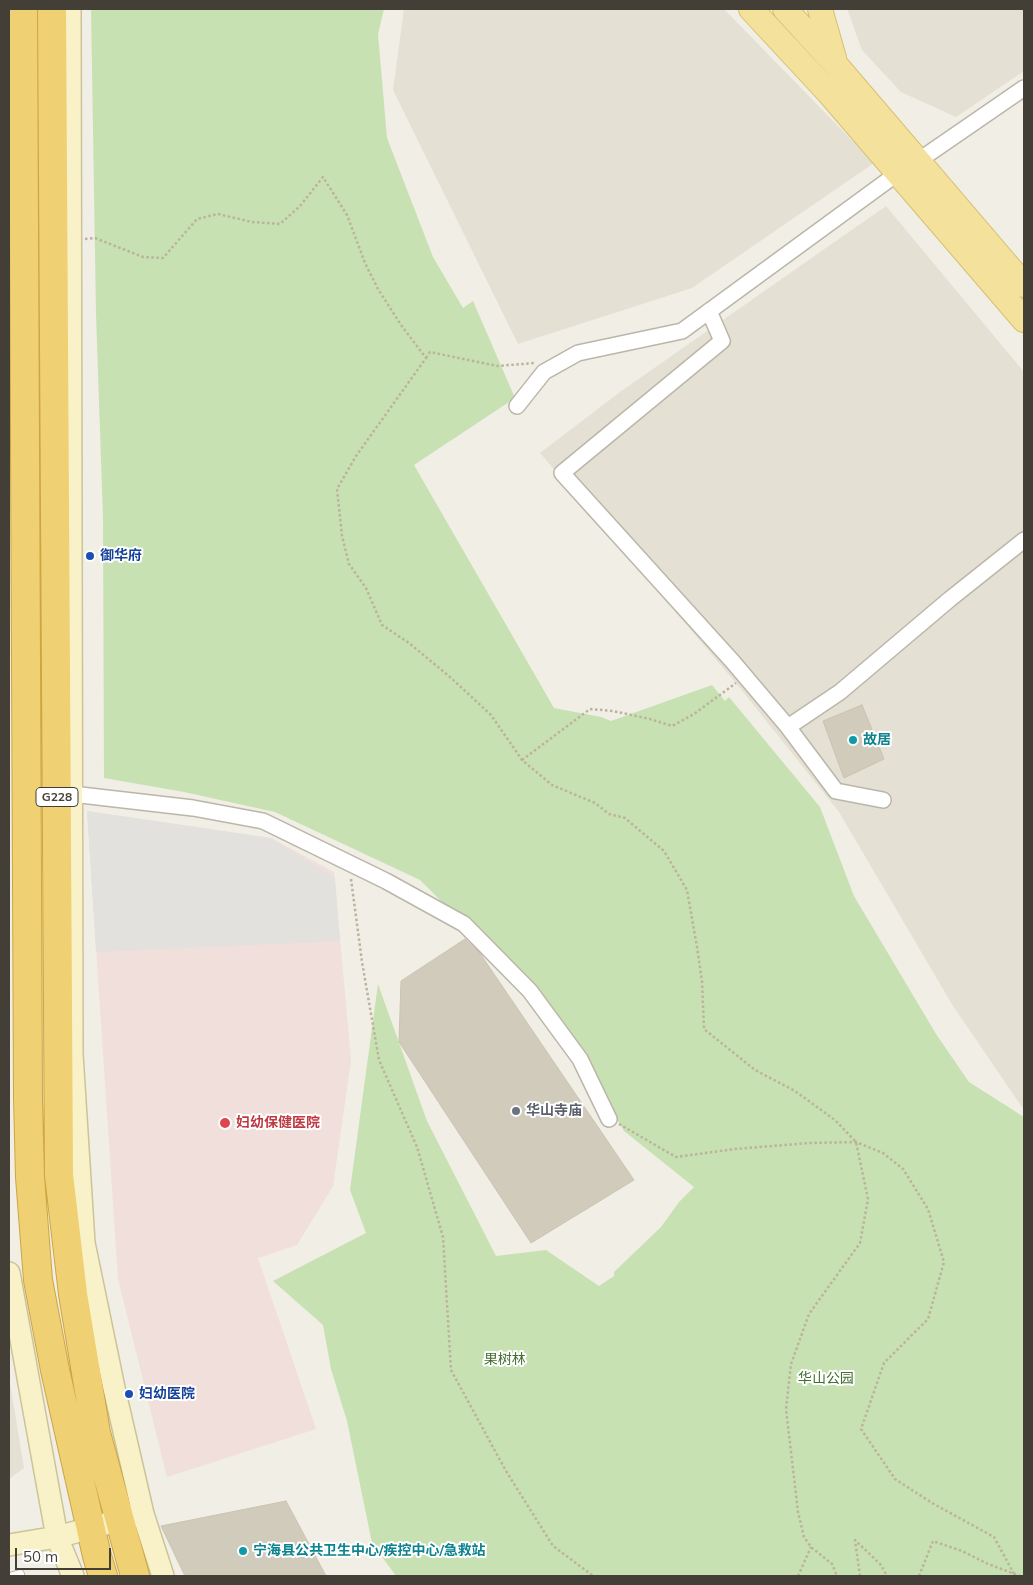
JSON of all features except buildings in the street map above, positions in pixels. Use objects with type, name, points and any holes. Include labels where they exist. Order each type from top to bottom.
[{"type":"highway","name":"G228","points":[[23,9],[17,691],[30,1177],[38,1280],[55,1370],[103,1576]]},
{"type":"highway","name":"G228","points":[[52,9],[59,1175],[73,1294],[96,1433],[131,1517],[135,1576]]},
{"type":"main road","points":[[751,9],[829,94],[1024,320]]},
{"type":"main road","points":[[785,9],[836,65],[1024,285]]},
{"type":"main road","points":[[820,9],[836,65]]},
{"type":"street","points":[[70,9],[72,1054],[84,1243],[114,1388],[131,1517],[163,1576]]},
{"type":"street","points":[[517,406],[544,372],[578,353],[682,331],[898,173],[1024,88]]},
{"type":"street","points":[[709,311],[722,341],[562,473],[746,677],[788,727],[836,791],[883,800]]},
{"type":"street","points":[[788,727],[840,692],[950,599],[1024,540]]},
{"type":"street","points":[[72,794],[193,808],[262,821],[386,881],[464,924],[530,991],[580,1059],[609,1119]]},
{"type":"street","points":[[9,1273],[57,1537],[72,1576]]},
{"type":"street","points":[[9,1545],[57,1537],[131,1517]]},
{"type":"path","points":[[71,239],[95,238],[143,257],[163,258],[197,219],[218,214],[252,222],[280,224],[300,206],[323,177],[347,215],[365,263],[378,289],[400,324],[426,358]]},
{"type":"path","points":[[568,358],[497,366],[430,352],[356,456],[337,489],[342,536],[350,564],[366,588],[382,625],[409,643],[450,677],[491,715],[522,760],[552,785],[595,803],[609,814],[624,818],[664,851],[687,890],[702,981],[704,1029],[754,1070],[795,1091],[835,1120],[856,1142],[868,1199],[860,1244],[809,1314],[791,1364],[786,1409],[797,1502],[804,1537],[810,1547],[832,1564],[837,1576]]},
{"type":"path","points":[[522,760],[590,709],[613,711],[672,726],[694,714],[746,677]]},
{"type":"path","points":[[349,863],[362,962],[379,1060],[417,1147],[443,1237],[451,1370],[506,1471],[553,1546],[593,1576]]},
{"type":"path","points":[[609,1119],[676,1157],[800,1143],[856,1142],[883,1153],[903,1169],[928,1209],[944,1262],[928,1319],[884,1363],[861,1429],[895,1479],[932,1503],[994,1537],[1014,1574]]},
{"type":"path","points":[[860,1576],[855,1540],[881,1565],[887,1576]]},
{"type":"path","points":[[919,1576],[933,1541],[962,1551],[988,1564],[1020,1576]]},
{"type":"path","points":[[798,1576],[810,1547]]},
{"type":"shaded area","points":[[404,9],[724,9],[874,163],[692,288],[518,344],[393,90]]},
{"type":"shaded area","points":[[847,9],[1024,9],[1024,71],[956,117],[901,92],[862,50]]},
{"type":"shaded area","points":[[886,206],[1024,372],[1024,1110],[953,1006],[839,812],[736,683],[540,453],[620,392]]},
{"type":"shaded area","name":"妇幼保健医院","points":[[87,811],[271,838],[334,872],[351,1060],[333,1186],[297,1245],[258,1258],[316,1429],[167,1477],[118,1279]]},
{"type":"shaded area","points":[[87,811],[271,838],[335,878],[340,941],[96,952]]},
{"type":"shaded area","points":[[9,1377],[24,1468],[9,1479]]},
{"type":"green space","name":"华山公园","points":[[91,9],[384,9],[378,34],[387,138],[433,257],[463,308],[473,301],[515,398],[414,465],[554,708],[601,717],[611,721],[712,685],[725,701],[729,697],[820,807],[854,896],[936,1034],[969,1082],[1024,1117],[1024,1576],[396,1576],[372,1543],[347,1421],[331,1369],[323,1325],[273,1281],[366,1233],[350,1190],[378,984],[427,1121],[496,1256],[546,1250],[599,1286],[614,1276],[614,1272],[661,1227],[679,1202],[694,1187],[624,1131],[552,1012],[420,880],[275,812],[184,792],[104,778],[103,518],[96,314]]},
{"type":"place","name":"御华府","points":[[90,556]]},
{"type":"place","name":"故居","points":[[853,740]]},
{"type":"place","name":"华山寺庙","points":[[516,1111]]},
{"type":"place","name":"妇幼保健医院","points":[[225,1123]]},
{"type":"place","name":"妇幼医院","points":[[129,1394]]},
{"type":"place","name":"宁海县公共卫生中心/疾控中心/急救站","points":[[243,1551]]},
{"type":"park label","name":"果树林","points":[[505,1360]]}]
